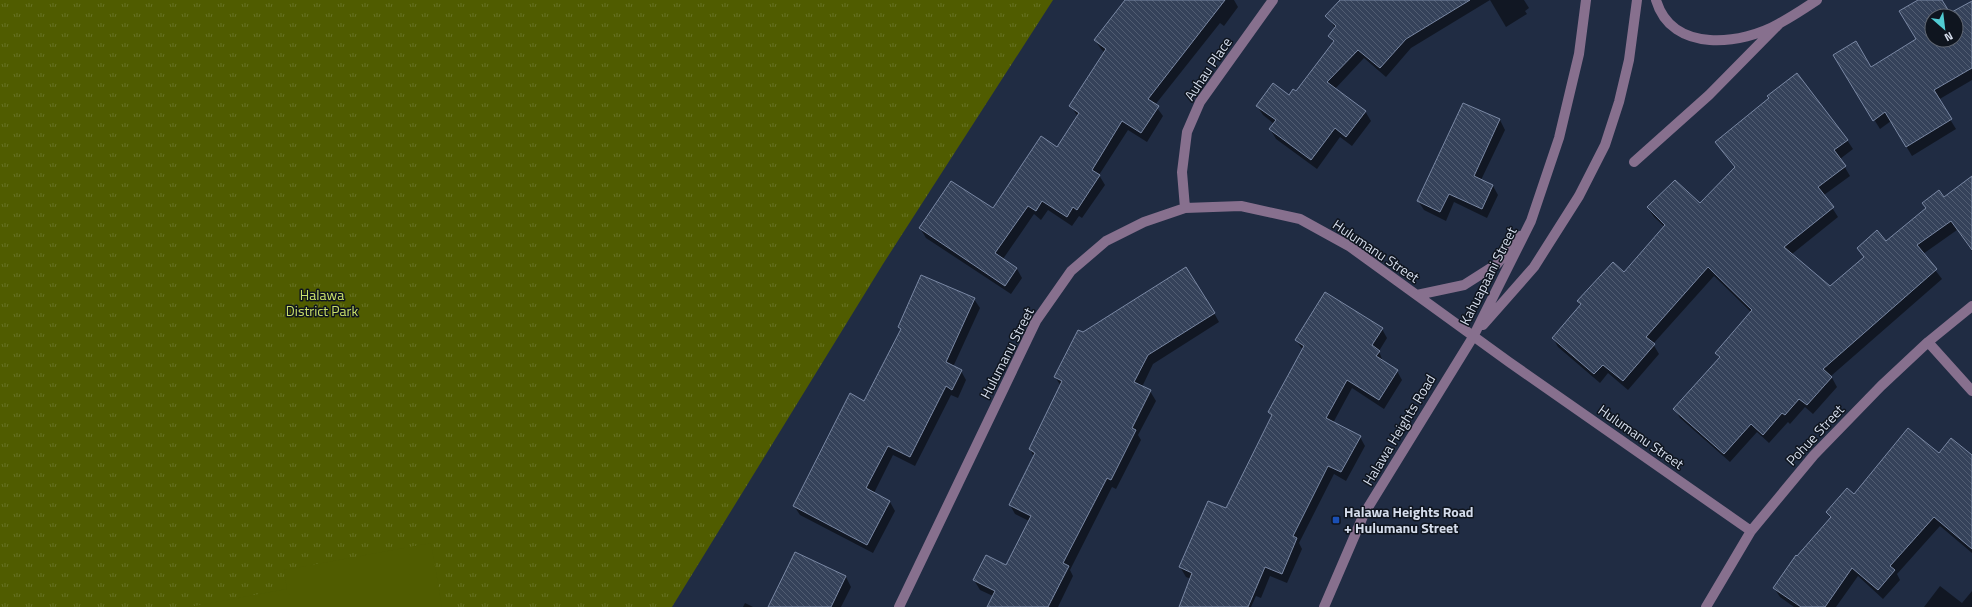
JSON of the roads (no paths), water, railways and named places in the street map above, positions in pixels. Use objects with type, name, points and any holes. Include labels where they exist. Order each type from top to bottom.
[{"type":"street","name":"Auhau Place","points":[[1185,208],[1182,172],[1187,132],[1192,120],[1200,102],[1273,0]]},
{"type":"street","name":"Kahuapaani Street","points":[[1472,337],[1531,221],[1559,138],[1579,54],[1586,0]]},
{"type":"street","name":"Kahuapaani Street","points":[[1472,337],[1534,267],[1579,196],[1605,145],[1619,102],[1629,60],[1637,0]]},
{"type":"street","points":[[1656,0],[1659,8],[1674,27],[1688,37],[1713,41],[1739,39],[1779,24],[1817,0]]},
{"type":"street","points":[[1634,162],[1709,95],[1779,24]]},
{"type":"street","name":"Hulumanu Street","points":[[899,607],[1036,321],[1071,271],[1106,242],[1144,222],[1185,208],[1241,206],[1300,219],[1349,246],[1472,337],[1751,531]]},
{"type":"street","points":[[1417,295],[1464,285],[1490,269],[1497,264],[1531,221]]},
{"type":"street","name":"Pohue Street","points":[[1706,607],[1751,531],[1814,455],[1881,386],[1928,342],[1972,306]]},
{"type":"street","name":"Halawa Heights Road","points":[[1324,607],[1364,514],[1472,337]]},
{"type":"street","points":[[1928,342],[1972,391]]},
{"type":"place","name":"Halawa Heights Road + Hulumanu Street","points":[[1336,520]]},
{"type":"park label","name":"Halawa District Park","points":[[322,304]]}]
